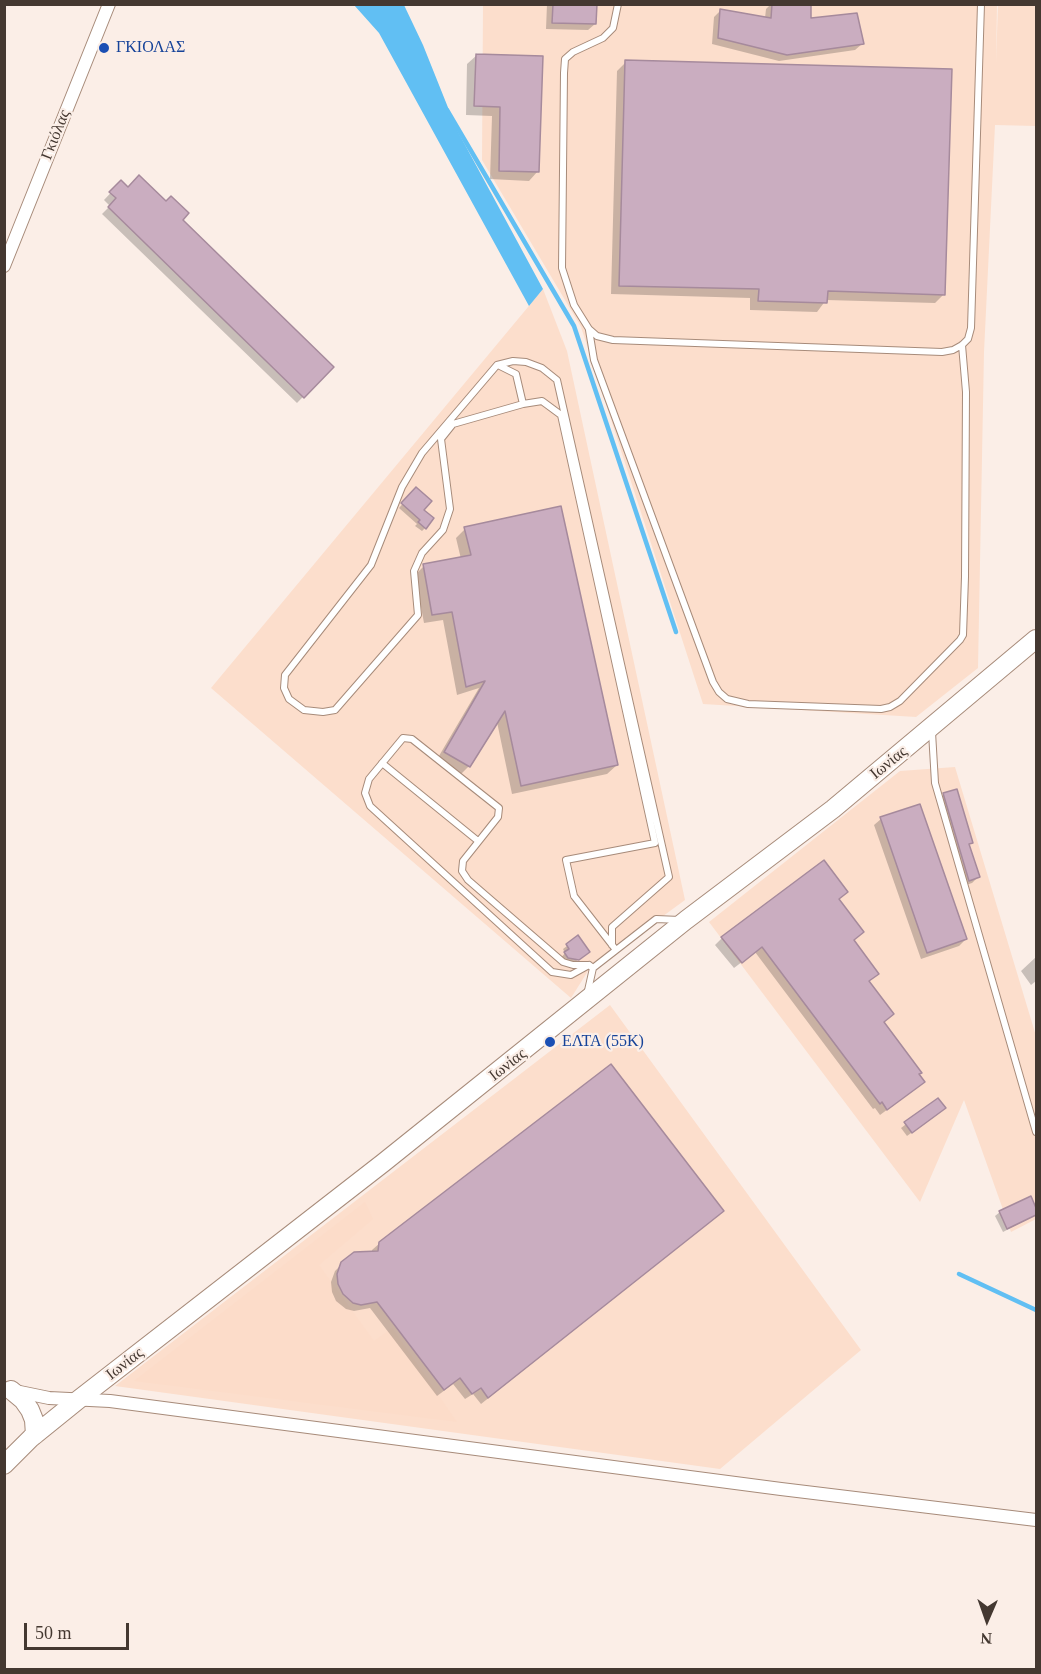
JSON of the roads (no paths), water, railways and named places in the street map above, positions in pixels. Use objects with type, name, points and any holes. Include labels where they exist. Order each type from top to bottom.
[{"type":"street","name":"Γκιόλας","points":[[4,266],[108,4]]},
{"type":"street","name":"Ιωνίας","points":[[4,1465],[35,1435],[78,1400],[383,1163],[686,920],[833,809],[1036,639]]},
{"type":"street","points":[[8,1390],[50,1398],[110,1401],[757,1486],[1036,1520]]},
{"type":"street","points":[[8,1390],[23,1400],[30,1410],[34,1420],[35,1435]]},
{"type":"lane","points":[[618,4],[613,28],[603,38],[573,52],[565,59],[562,268],[574,305],[589,329],[597,336],[613,340],[942,352],[952,350],[968,339],[973,316],[981,4]]},
{"type":"lane","points":[[589,329],[594,360],[713,682],[727,699],[748,704],[881,709],[890,707],[900,701],[963,635],[966,392],[962,345]]},
{"type":"lane","points":[[513,361],[526,362],[542,368],[557,380],[669,877],[612,927],[614,948],[574,896],[566,860],[655,843],[561,415],[542,401],[523,404],[453,424],[441,439],[450,509],[443,530],[422,553],[414,571],[418,615],[335,710],[323,712],[304,710],[289,699],[284,688],[285,675],[370,565],[402,487],[422,453],[497,365],[513,361]]},
{"type":"lane","points":[[497,365],[516,374],[523,404]]},
{"type":"lane","points":[[932,728],[935,783],[1036,1132]]},
{"type":"lane","points":[[591,967],[563,962],[468,880],[462,871],[463,861],[498,817],[498,808],[412,739],[403,738],[369,779],[365,793],[370,806],[552,972],[571,975],[591,967],[656,919],[686,920]]},
{"type":"lane","points":[[382,763],[478,841]]},
{"type":"lane","points":[[585,1003],[591,967]]},
{"type":"water","points":[[354,5],[404,5],[423,45],[457,130],[543,289],[529,306],[379,33]]},
{"type":"waterway","points":[[447,110],[574,326],[676,632]]},
{"type":"waterway","points":[[959,1274],[1036,1310]]},
{"type":"place","name":"ΓΚΙΟΛΑΣ","points":[[104,48]]},
{"type":"place","name":"ΕΛΤΑ (55Κ)","points":[[550,1042]]}]
